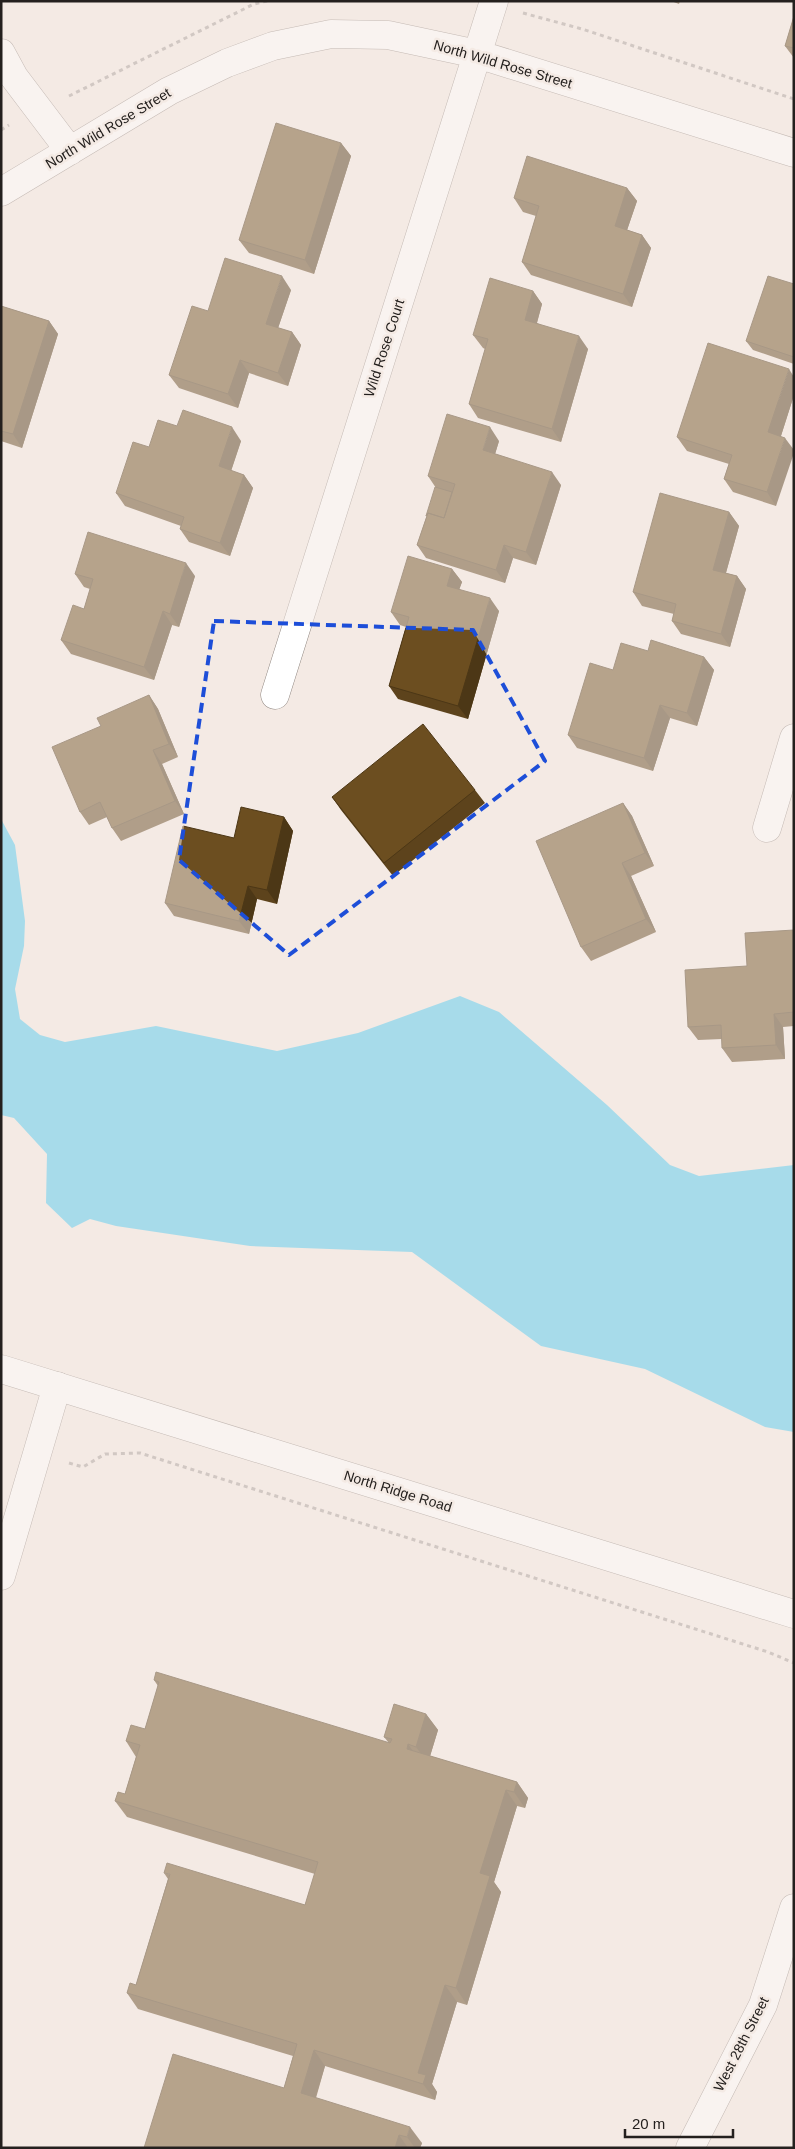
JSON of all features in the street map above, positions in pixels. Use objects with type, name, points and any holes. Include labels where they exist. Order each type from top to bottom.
[{"type":"street","name":"Wild Rose Court","points":[[275,695],[493,3]]},
{"type":"street","name":"North Wild Rose Street","points":[[1,192],[169,91],[227,62],[273,46],[331,34],[388,35],[477,54],[794,153]]},
{"type":"street","points":[[1,53],[14,76],[70,151]]},
{"type":"street","points":[[767,828],[794,738]]},
{"type":"street","name":"North Ridge Road","points":[[1,1369],[794,1614]]},
{"type":"street","points":[[1,1576],[57,1386]]},
{"type":"street","name":"West 28th Street","points":[[690,2148],[763,2005],[794,1908]]},
{"type":"path","points":[[1,130],[254,4],[267,1]]},
{"type":"path","points":[[493,3],[582,29],[794,99]]},
{"type":"path","points":[[36,1455],[83,1467],[105,1454],[140,1454],[768,1652],[794,1663]]},
{"type":"highlighted area","points":[[214,621],[473,630],[545,761],[289,955],[179,860]]},
{"type":"water","points":[[1,819],[15,845],[25,921],[24,946],[15,989],[20,1019],[40,1035],[65,1042],[156,1026],[277,1051],[358,1033],[460,996],[499,1012],[607,1105],[670,1165],[699,1176],[794,1165],[794,1432],[765,1427],[645,1369],[541,1346],[412,1252],[250,1246],[116,1226],[90,1219],[72,1228],[46,1203],[47,1154],[14,1118],[1,1115]]},
{"type":"building","points":[[794,16],[794,48],[785,46]]},
{"type":"building","points":[[276,123],[341,143],[305,260],[239,240]]},
{"type":"building","points":[[527,156],[627,188],[615,226],[642,235],[623,294],[522,262],[539,206],[514,198]]},
{"type":"building","points":[[225,258],[282,276],[266,324],[292,332],[278,373],[240,360],[228,394],[169,375],[192,306],[208,311]]},
{"type":"building","points":[[768,276],[794,284],[794,357],[746,341]]},
{"type":"building","points":[[490,278],[533,291],[525,320],[579,336],[552,429],[469,404],[488,339],[473,335]]},
{"type":"building","points":[[1,306],[49,321],[13,434],[1,431]]},
{"type":"building","points":[[708,343],[789,369],[768,432],[785,438],[767,492],[724,479],[732,455],[677,437]]},
{"type":"building","points":[[183,410],[232,427],[219,466],[244,475],[220,543],[180,529],[184,517],[116,493],[133,442],[149,447],[158,420],[177,426]]},
{"type":"building","points":[[447,414],[490,427],[483,450],[552,472],[526,552],[504,545],[496,570],[417,545],[428,513],[444,518],[455,484],[428,476]]},
{"type":"building","points":[[435,487],[452,492],[444,518],[428,513],[426,516]]},
{"type":"building","points":[[660,493],[729,512],[713,570],[737,576],[721,634],[672,621],[676,604],[633,592]]},
{"type":"building","points":[[88,532],[186,563],[170,614],[163,611],[144,667],[61,640],[73,605],[84,609],[93,579],[75,574]]},
{"type":"building","points":[[408,556],[452,569],[447,586],[490,598],[458,706],[389,686],[409,617],[391,612]]},
{"type":"building","points":[[651,640],[704,657],[687,713],[660,705],[644,758],[568,735],[590,663],[613,670],[621,643],[648,651]]},
{"type":"building","points":[[149,695],[169,744],[153,750],[175,801],[112,828],[100,802],[80,812],[52,747],[101,726],[97,718]]},
{"type":"building","points":[[423,724],[475,790],[384,863],[332,797]]},
{"type":"building","points":[[623,803],[645,853],[622,863],[646,919],[581,947],[536,841]]},
{"type":"building","points":[[241,807],[284,817],[267,890],[248,886],[239,921],[165,903],[183,826],[234,838]]},
{"type":"building","points":[[794,930],[794,1012],[774,1014],[776,1045],[722,1048],[721,1025],[688,1027],[685,970],[747,966],[745,933]]},
{"type":"building","points":[[156,1672],[390,1743],[392,1739],[384,1737],[394,1704],[426,1714],[416,1747],[408,1744],[407,1749],[517,1782],[514,1792],[506,1790],[480,1873],[490,1876],[456,1988],[445,1985],[418,2073],[426,2075],[423,2084],[314,2050],[301,2093],[410,2127],[407,2137],[399,2135],[395,2148],[144,2148],[173,2054],[284,2088],[297,2044],[127,1993],[130,1983],[136,1985],[170,1874],[164,1873],[167,1863],[305,1905],[318,1862],[115,1801],[118,1792],[125,1794],[140,1745],[126,1741],[131,1725],[145,1729],[159,1682],[154,1680]]}]
